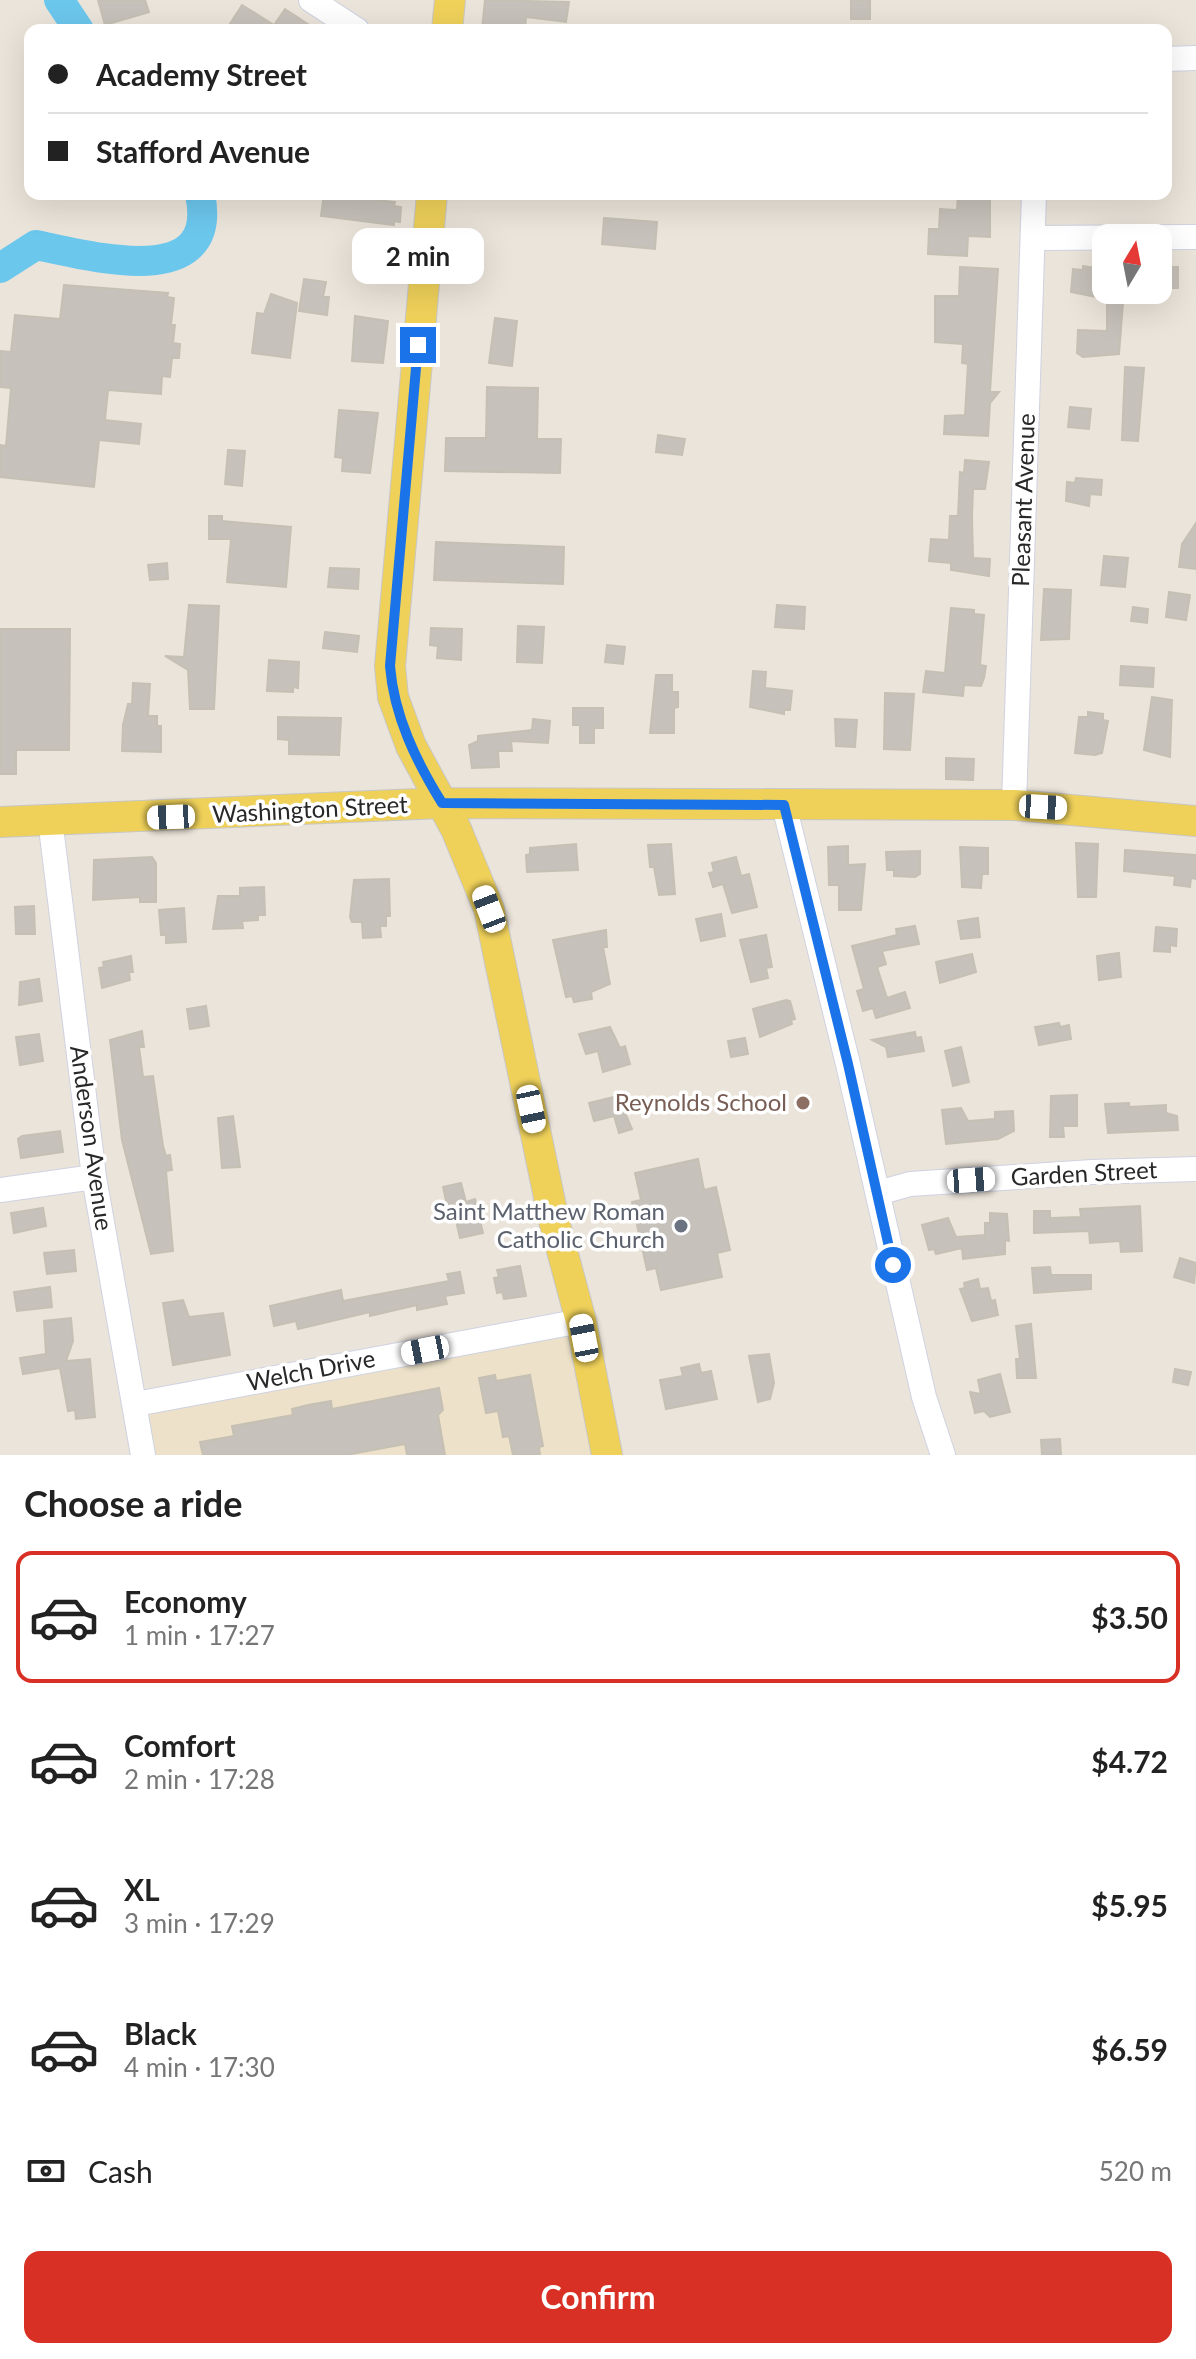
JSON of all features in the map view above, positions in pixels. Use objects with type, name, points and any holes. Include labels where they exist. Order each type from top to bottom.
[{"type":"main road","points":[[448,24],[450,0]]},
{"type":"main road","points":[[431,200],[390,666],[393,697],[423,773],[442,803],[489,909],[554,1221],[581,1321],[607,1455]]},
{"type":"main road","name":"Washington Street","points":[[0,822],[442,803],[1014,805],[1196,821]]},
{"type":"street","points":[[311,0],[348,24]]},
{"type":"street","points":[[1172,59],[1196,58]]},
{"type":"street","name":"Pleasant Avenue","points":[[1014,805],[1034,200]]},
{"type":"street","points":[[1033,238],[1196,237]]},
{"type":"street","points":[[784,805],[924,1397],[943,1455]]},
{"type":"street","name":"Anderson Avenue","points":[[50,819],[94,1177],[143,1455]]},
{"type":"street","name":"Garden Street","points":[[878,1193],[910,1184],[1092,1172],[1196,1169]]},
{"type":"street","points":[[0,1190],[94,1177]]},
{"type":"street","name":"Welch Drive","points":[[136,1404],[581,1321]]},
{"type":"shaded area","points":[[581,1321],[607,1455],[143,1455],[136,1404]]},
{"type":"building","points":[[98,0],[145,0],[149,12],[105,24]]},
{"type":"building","points":[[485,0],[569,2],[566,22],[526,17],[525,24],[483,24]]},
{"type":"building","points":[[851,0],[870,0],[870,19],[851,19]]},
{"type":"building","points":[[242,5],[272,24],[230,24]]},
{"type":"building","points":[[285,9],[308,24],[275,24]]},
{"type":"building","points":[[323,200],[377,200],[395,202],[394,206],[401,207],[400,222],[394,221],[394,225],[321,216]]},
{"type":"building","points":[[958,200],[990,200],[990,237],[968,236],[967,256],[928,254],[929,229],[939,229],[940,209],[957,210]]},
{"type":"building","points":[[604,218],[657,222],[655,249],[602,244]]},
{"type":"building","points":[[1083,266],[1092,268],[1092,296],[1071,292],[1073,269],[1083,270]]},
{"type":"building","points":[[960,267],[998,269],[990,392],[999,392],[990,403],[988,436],[944,434],[945,416],[965,415],[968,364],[962,363],[963,344],[935,342],[935,296],[959,296]]},
{"type":"building","points":[[1172,267],[1178,267],[1178,288],[1172,288]]},
{"type":"building","points":[[304,279],[326,282],[323,297],[329,297],[327,315],[299,311]]},
{"type":"building","points":[[64,285],[168,293],[167,297],[174,298],[171,325],[175,325],[173,343],[180,344],[179,358],[172,358],[170,377],[162,376],[161,394],[108,390],[105,420],[141,424],[139,444],[99,440],[94,487],[0,477],[0,445],[6,446],[11,388],[0,387],[0,351],[11,352],[15,315],[60,319]]},
{"type":"building","points":[[271,294],[297,303],[290,358],[252,353],[257,313],[264,314]]},
{"type":"building","points":[[1107,304],[1123,304],[1119,354],[1083,357],[1077,353],[1078,330],[1107,331]]},
{"type":"building","points":[[355,316],[388,321],[383,363],[352,361]]},
{"type":"building","points":[[495,318],[517,321],[512,366],[489,363]]},
{"type":"building","points":[[1125,367],[1144,368],[1138,441],[1122,440]]},
{"type":"building","points":[[487,387],[538,388],[537,439],[561,439],[560,473],[445,471],[446,438],[486,438]]},
{"type":"building","points":[[1070,407],[1091,409],[1089,429],[1068,427]]},
{"type":"building","points":[[339,410],[378,413],[370,473],[342,471],[343,458],[335,457]]},
{"type":"building","points":[[658,435],[685,439],[682,455],[656,452]]},
{"type":"building","points":[[228,450],[245,451],[242,486],[225,484]]},
{"type":"building","points":[[965,460],[989,462],[985,489],[973,489],[972,516],[973,558],[990,559],[989,576],[951,570],[951,563],[929,561],[931,539],[949,540],[950,516],[958,516],[960,472],[964,473]]},
{"type":"building","points":[[1076,478],[1102,480],[1101,495],[1090,494],[1089,506],[1066,501],[1067,482],[1075,483]]},
{"type":"building","points":[[209,516],[222,516],[222,521],[291,527],[286,587],[227,582],[231,539],[209,539]]},
{"type":"building","points":[[1196,523],[1196,569],[1179,567],[1182,544]]},
{"type":"building","points":[[436,542],[564,547],[563,584],[434,580]]},
{"type":"building","points":[[1104,556],[1128,558],[1125,587],[1101,585]]},
{"type":"building","points":[[167,563],[168,579],[150,580],[148,565]]},
{"type":"building","points":[[330,568],[359,569],[358,589],[328,587]]},
{"type":"building","points":[[1044,589],[1071,590],[1069,639],[1041,640]]},
{"type":"building","points":[[1169,592],[1190,595],[1186,620],[1166,617]]},
{"type":"building","points":[[189,605],[219,606],[214,709],[190,709],[188,670],[165,656],[184,657]]},
{"type":"building","points":[[777,605],[805,607],[804,629],[775,627]]},
{"type":"building","points":[[1133,607],[1148,609],[1147,623],[1131,621]]},
{"type":"building","points":[[951,608],[974,610],[974,614],[984,615],[980,665],[986,666],[984,678],[981,686],[964,685],[963,696],[923,692],[926,671],[945,673]]},
{"type":"building","points":[[518,626],[544,627],[542,663],[517,662]]},
{"type":"building","points":[[431,628],[462,629],[461,660],[437,658],[438,646],[430,645]]},
{"type":"building","points":[[0,629],[70,629],[69,750],[16,750],[16,774],[0,774]]},
{"type":"building","points":[[325,632],[359,636],[357,652],[323,648]]},
{"type":"building","points":[[607,645],[625,647],[623,664],[605,662]]},
{"type":"building","points":[[269,660],[299,662],[298,688],[293,687],[293,692],[267,691]]},
{"type":"building","points":[[1121,666],[1154,668],[1153,687],[1120,685]]},
{"type":"building","points":[[753,671],[766,672],[765,688],[792,691],[790,710],[784,710],[784,714],[750,707]]},
{"type":"building","points":[[656,675],[672,675],[672,692],[678,692],[678,707],[674,708],[674,733],[650,733]]},
{"type":"building","points":[[133,683],[150,684],[148,716],[157,716],[157,726],[161,726],[161,752],[122,751],[123,725],[128,704],[132,704]]},
{"type":"building","points":[[885,693],[914,694],[910,750],[884,749]]},
{"type":"building","points":[[1152,697],[1172,700],[1170,757],[1144,750]]},
{"type":"building","points":[[573,708],[603,708],[603,728],[594,728],[594,743],[580,743],[580,725],[573,725]]},
{"type":"building","points":[[1088,712],[1103,714],[1103,720],[1108,721],[1102,753],[1095,755],[1075,753],[1079,717],[1088,717]]},
{"type":"building","points":[[278,717],[341,718],[339,755],[289,754],[289,740],[278,739]]},
{"type":"building","points":[[533,719],[550,721],[548,743],[511,741],[512,751],[498,751],[499,767],[472,768],[469,745],[478,741],[478,736],[532,730]]},
{"type":"building","points":[[835,719],[857,720],[855,747],[836,746]]},
{"type":"building","points":[[946,758],[974,759],[973,780],[946,779]]},
{"type":"building","points":[[1076,843],[1098,844],[1096,897],[1078,897]]},
{"type":"building","points":[[576,844],[578,870],[527,872],[526,855],[530,854],[530,848]]},
{"type":"building","points":[[671,844],[675,894],[659,895],[654,867],[650,867],[648,845]]},
{"type":"building","points":[[848,846],[848,865],[865,864],[861,910],[839,910],[839,885],[829,885],[828,847]]},
{"type":"building","points":[[960,847],[988,848],[988,874],[982,874],[981,888],[962,887]]},
{"type":"building","points":[[1125,850],[1196,855],[1196,879],[1191,878],[1190,887],[1174,885],[1175,876],[1124,871]]},
{"type":"building","points":[[920,851],[920,874],[915,877],[894,876],[894,870],[887,870],[886,852]]},
{"type":"building","points":[[152,857],[156,863],[156,902],[140,902],[140,897],[93,900],[94,860]]},
{"type":"building","points":[[736,857],[741,876],[749,874],[757,907],[732,913],[723,884],[713,887],[709,873],[714,872],[712,863]]},
{"type":"building","points":[[389,879],[390,916],[386,916],[386,926],[380,926],[381,937],[363,938],[362,922],[352,922],[350,917],[354,880]]},
{"type":"building","points":[[264,887],[265,915],[258,915],[258,920],[242,921],[243,928],[213,929],[218,896],[240,896],[240,888]]},
{"type":"building","points":[[34,906],[35,934],[16,934],[15,907]]},
{"type":"building","points":[[184,908],[186,942],[166,943],[166,935],[161,935],[159,910]]},
{"type":"building","points":[[721,914],[725,936],[701,941],[696,919]]},
{"type":"building","points":[[978,918],[980,937],[961,939],[958,921]]},
{"type":"building","points":[[915,926],[919,944],[882,951],[886,964],[877,967],[887,998],[905,992],[910,1008],[876,1018],[873,1008],[863,1011],[857,991],[864,989],[852,946],[897,935],[896,929]]},
{"type":"building","points":[[1156,927],[1177,929],[1176,946],[1170,945],[1170,952],[1154,951]]},
{"type":"building","points":[[606,930],[607,947],[603,947],[610,984],[591,992],[592,999],[574,1002],[572,996],[566,997],[553,940]]},
{"type":"building","points":[[766,935],[772,967],[766,968],[768,978],[751,982],[740,940]]},
{"type":"building","points":[[1119,953],[1121,977],[1099,980],[1097,956]]},
{"type":"building","points":[[972,954],[976,972],[940,983],[936,962]]},
{"type":"building","points":[[131,956],[133,972],[129,972],[130,980],[102,988],[99,968],[104,967],[103,962]]},
{"type":"building","points":[[39,979],[42,1001],[19,1005],[20,982]]},
{"type":"building","points":[[790,1001],[795,1019],[791,1020],[792,1024],[760,1037],[753,1009]]},
{"type":"building","points":[[206,1006],[209,1026],[190,1029],[187,1009]]},
{"type":"building","points":[[1059,1023],[1060,1027],[1069,1025],[1071,1039],[1039,1045],[1035,1027]]},
{"type":"building","points":[[610,1027],[620,1048],[625,1046],[630,1064],[603,1072],[598,1051],[586,1054],[579,1034]]},
{"type":"building","points":[[142,1031],[144,1047],[139,1047],[143,1077],[153,1076],[163,1146],[166,1156],[170,1155],[172,1170],[166,1171],[173,1251],[151,1254],[122,1140],[110,1040]]},
{"type":"building","points":[[915,1032],[916,1038],[921,1037],[924,1051],[888,1057],[886,1047],[872,1040]]},
{"type":"building","points":[[39,1034],[43,1061],[20,1065],[16,1037]]},
{"type":"building","points":[[745,1038],[748,1054],[731,1057],[728,1041]]},
{"type":"building","points":[[961,1047],[969,1082],[953,1086],[945,1051]]},
{"type":"building","points":[[1077,1095],[1077,1126],[1063,1126],[1064,1137],[1050,1137],[1051,1096]]},
{"type":"building","points":[[618,1096],[632,1129],[619,1133],[614,1116],[594,1121],[589,1103]]},
{"type":"building","points":[[1129,1103],[1129,1107],[1166,1105],[1166,1113],[1177,1116],[1178,1130],[1108,1133],[1105,1104]]},
{"type":"building","points":[[961,1108],[968,1121],[995,1119],[995,1112],[1013,1111],[1014,1131],[998,1139],[946,1144],[942,1110]]},
{"type":"building","points":[[233,1116],[240,1167],[222,1168],[218,1118]]},
{"type":"building","points":[[60,1131],[63,1152],[21,1158],[18,1139],[22,1136]]},
{"type":"building","name":"Saint Matthew Roman Catholic Church","points":[[698,1159],[704,1190],[716,1187],[730,1250],[717,1253],[722,1277],[661,1290],[656,1268],[647,1270],[632,1202],[641,1200],[635,1173]]},
{"type":"building","points":[[461,1183],[466,1202],[475,1199],[483,1233],[460,1238],[452,1203],[447,1205],[443,1187]]},
{"type":"building","points":[[1140,1206],[1142,1251],[1121,1252],[1120,1241],[1090,1243],[1089,1231],[1034,1233],[1034,1211],[1050,1211],[1050,1218],[1081,1217],[1080,1209]]},
{"type":"building","points":[[43,1208],[46,1226],[14,1233],[11,1213]]},
{"type":"building","points":[[990,1213],[1007,1214],[1009,1241],[1005,1240],[1005,1254],[963,1259],[962,1248],[936,1254],[934,1249],[929,1250],[922,1225],[948,1218],[956,1237],[985,1235],[985,1223],[990,1223]]},
{"type":"building","points":[[74,1250],[76,1271],[47,1274],[44,1253]]},
{"type":"building","points":[[1180,1258],[1196,1263],[1194,1283],[1174,1277]]},
{"type":"building","points":[[520,1266],[526,1296],[504,1299],[502,1292],[497,1293],[494,1278],[499,1277],[497,1270]]},
{"type":"building","points":[[1050,1267],[1051,1275],[1091,1275],[1091,1289],[1034,1293],[1032,1268]]},
{"type":"building","points":[[460,1272],[464,1293],[445,1296],[447,1304],[417,1310],[417,1305],[370,1316],[370,1312],[298,1329],[296,1321],[274,1326],[270,1306],[341,1290],[343,1301],[449,1281],[447,1274]]},
{"type":"building","points":[[978,1279],[980,1289],[988,1288],[991,1301],[995,1300],[998,1315],[972,1321],[960,1289],[965,1288],[964,1283]]},
{"type":"building","points":[[50,1287],[52,1307],[17,1311],[14,1292]]},
{"type":"building","points":[[183,1300],[189,1317],[223,1313],[230,1355],[173,1365],[163,1303]]},
{"type":"building","points":[[71,1318],[73,1341],[66,1361],[90,1359],[95,1417],[76,1419],[75,1410],[68,1411],[60,1368],[23,1374],[20,1358],[46,1354],[44,1321]]},
{"type":"building","points":[[1031,1324],[1036,1378],[1017,1378],[1016,1359],[1020,1359],[1016,1326]]},
{"type":"building","points":[[769,1354],[774,1383],[770,1399],[758,1402],[749,1356]]},
{"type":"building","points":[[699,1364],[701,1373],[711,1371],[717,1399],[666,1409],[660,1380],[683,1376],[681,1368]]},
{"type":"building","points":[[1175,1369],[1191,1372],[1188,1385],[1173,1382]]},
{"type":"building","points":[[1000,1374],[1010,1412],[990,1417],[984,1411],[975,1413],[970,1392],[981,1394],[978,1380]]},
{"type":"building","points":[[495,1375],[496,1381],[530,1375],[543,1446],[539,1447],[540,1455],[513,1455],[509,1436],[503,1437],[498,1411],[486,1413],[479,1378]]},
{"type":"building","points":[[439,1388],[443,1410],[438,1415],[445,1455],[407,1455],[405,1444],[346,1455],[203,1455],[200,1442],[234,1436],[232,1426],[293,1415],[292,1409],[308,1405],[331,1401],[332,1409]]},
{"type":"building","points":[[1060,1439],[1061,1454],[1042,1455],[1041,1440]]},
{"type":"waterway","points":[[59,0],[75,24]]},
{"type":"waterway","points":[[0,268],[36,245],[117,260],[146,261],[172,257],[191,245],[201,225],[200,200]]},
{"type":"place","name":"Reynolds School","points":[[803,1103]]},
{"type":"place","name":"Saint Matthew Roman Catholic Church","points":[[681,1226]]},
{"type":"route","points":[[418,345],[390,666],[393,697],[423,773],[442,803],[784,805],[848,1064],[893,1265]]}]
